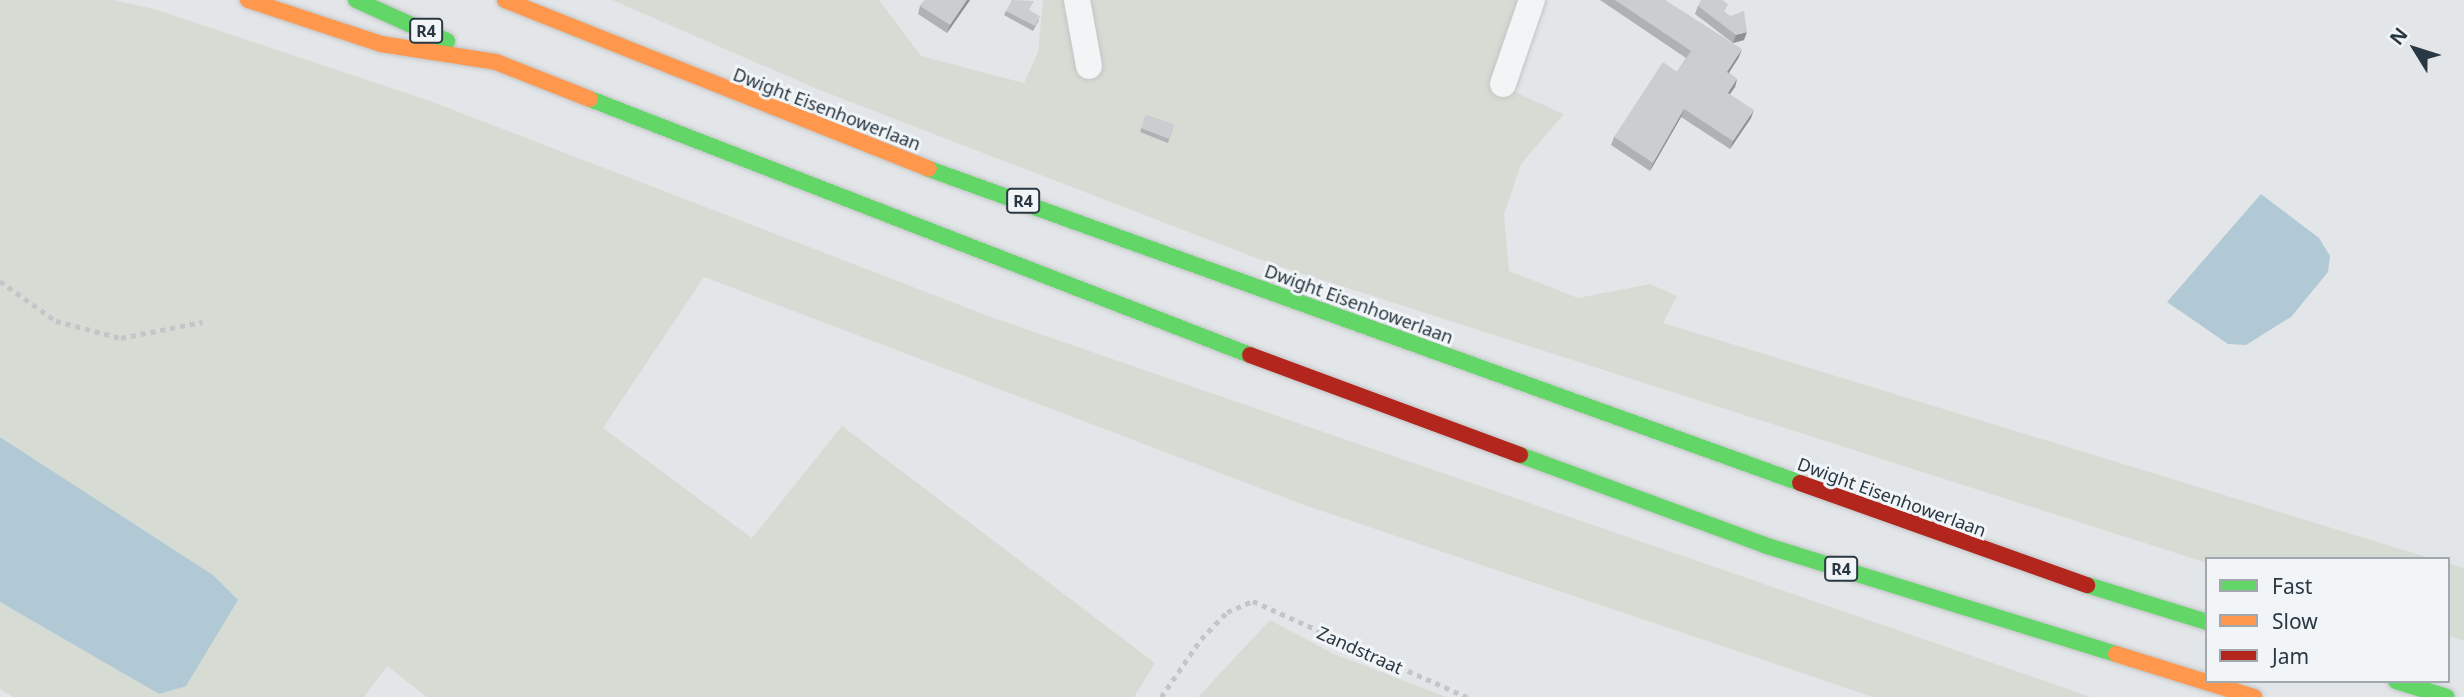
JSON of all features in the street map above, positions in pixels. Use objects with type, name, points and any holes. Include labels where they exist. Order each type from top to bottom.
[{"type":"highway","points":[[248,0],[382,44],[496,62]]},
{"type":"highway","name":"R4","points":[[356,0],[496,62],[1089,296],[1433,423],[1764,545],[2205,682]]},
{"type":"highway","name":"Dwight Eisenhowerlaan","points":[[505,0],[851,141],[2040,570],[2205,621]]},
{"type":"highway","name":"R4","points":[[2209,683],[2254,697]]},
{"type":"highway","points":[[2402,683],[2447,697]]},
{"type":"street","points":[[1077,0],[1089,66]]},
{"type":"street","points":[[1503,84],[1532,0]]},
{"type":"path","points":[[0,281],[56,321],[121,338],[202,322]]},
{"type":"path","name":"Zandstraat","points":[[1161,697],[1200,639],[1227,612],[1253,601],[1467,697]]},
{"type":"shaded area","points":[[0,0],[113,0],[154,9],[430,101],[991,317],[2091,697],[1873,697],[1304,505],[704,277],[603,428],[752,538],[842,426],[1155,663],[1134,697],[427,697],[387,666],[364,697],[13,697],[0,689],[0,602],[159,694],[213,575],[0,437]]},
{"type":"shaded area","points":[[612,0],[879,0],[921,56],[1024,83],[1038,52],[1043,0],[1518,0],[1490,81],[1564,114],[1521,164],[1504,214],[1509,271],[1578,298],[1650,284],[1677,296],[1663,323],[2426,557],[2205,557],[2205,562],[1269,263],[817,89]]},
{"type":"shaded area","points":[[2450,564],[2464,568],[2464,641],[2450,637]]},
{"type":"shaded area","points":[[1270,620],[1332,653],[1446,697],[1198,697]]},
{"type":"water","points":[[2261,194],[2319,238],[2330,256],[2328,272],[2291,317],[2246,345],[2228,344],[2167,302]]},
{"type":"water","points":[[0,437],[213,575],[238,600],[186,686],[159,694],[0,602]]},
{"type":"building","points":[[925,0],[967,0],[950,25],[920,6]]},
{"type":"building","points":[[1012,0],[1034,1],[1029,10],[1040,16],[1035,26],[1006,11]]},
{"type":"building","points":[[1615,0],[1665,0],[1742,49],[1727,72],[1737,79],[1728,93],[1754,110],[1733,141],[1684,109],[1653,163],[1614,137],[1663,62],[1677,72],[1691,51]]},
{"type":"building","points":[[1701,0],[1722,0],[1728,4],[1724,12],[1731,16],[1744,11],[1747,32],[1736,35],[1698,6]]},
{"type":"building","points":[[1146,115],[1174,125],[1169,139],[1141,128]]},
{"type":"traffic: fast","points":[[356,0],[447,41]]},
{"type":"traffic: fast","points":[[590,99],[1250,355]]},
{"type":"traffic: fast","points":[[929,169],[1800,483]]},
{"type":"traffic: fast","points":[[1520,455],[1764,545],[2116,654]]},
{"type":"traffic: fast","points":[[2087,585],[2205,621]]},
{"type":"traffic: fast","points":[[2402,683],[2447,697]]},
{"type":"traffic: slow","points":[[248,0],[381,44],[496,62],[590,99]]},
{"type":"traffic: slow","points":[[505,0],[929,169]]},
{"type":"traffic: slow","points":[[2116,654],[2205,682]]},
{"type":"traffic: slow","points":[[2209,683],[2254,697]]},
{"type":"traffic: jam","points":[[1250,355],[1520,455]]},
{"type":"traffic: jam","points":[[1800,483],[2087,585]]}]
